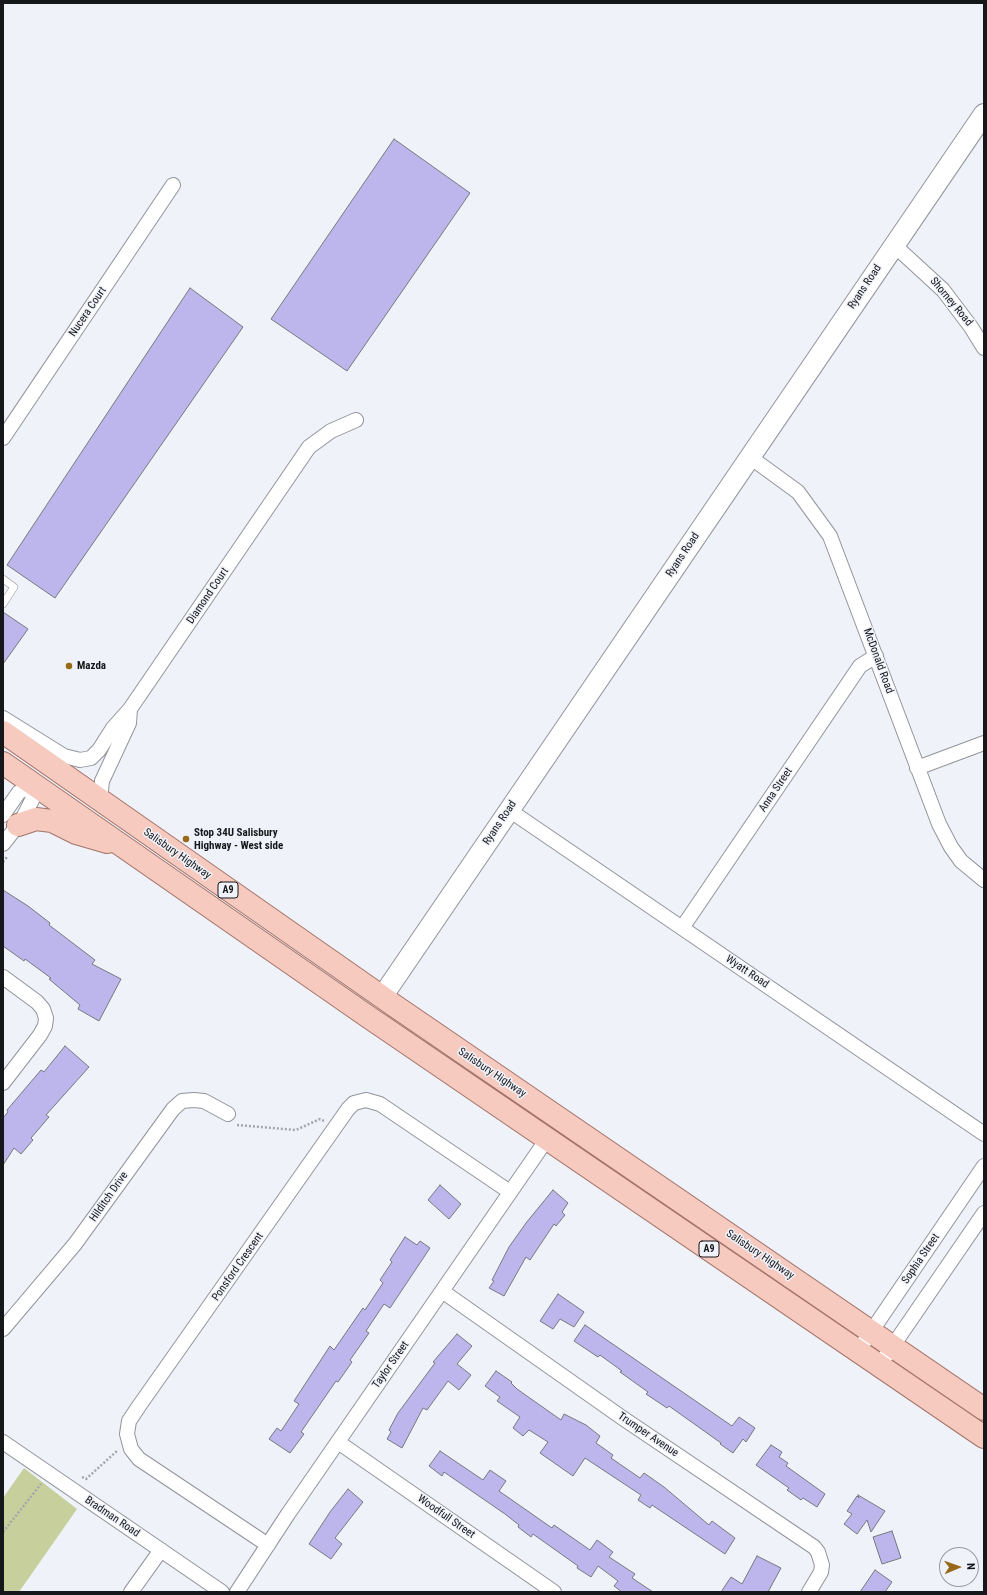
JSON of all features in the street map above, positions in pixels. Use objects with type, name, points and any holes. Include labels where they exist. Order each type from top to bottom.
[{"type":"main road","name":"Salisbury Highway","points":[[3,732],[382,997],[984,1409]]},
{"type":"main road","points":[[3,747],[28,766],[34,785],[56,781],[75,782]]},
{"type":"main road","name":"Salisbury Highway","points":[[3,763],[367,1016],[984,1438]]},
{"type":"main road","points":[[11,820],[36,819],[52,822],[76,833],[124,847]]},
{"type":"main road","points":[[367,1016],[382,997]]},
{"type":"main road","points":[[547,1139],[559,1118]]},
{"type":"street","name":"Ryans Road","points":[[382,997],[984,114]]},
{"type":"street","name":"Nucera Court","points":[[3,438],[173,185]]},
{"type":"street","name":"Shorney Road","points":[[894,245],[943,290],[972,327],[984,348]]},
{"type":"street","name":"Diamond Court","points":[[100,800],[102,781],[129,723],[130,709],[309,448],[331,431],[356,420]]},
{"type":"street","name":"McDonald Road","points":[[750,457],[798,492],[830,536],[939,824],[950,847],[961,861],[984,880]]},
{"type":"street","name":"Anna Street","points":[[682,928],[860,666],[876,656]]},
{"type":"street","points":[[3,718],[64,756],[80,760],[91,758],[99,750],[113,728],[130,709]]},
{"type":"street","points":[[918,768],[984,743]]},
{"type":"street","points":[[3,844],[11,820],[33,798],[34,785]]},
{"type":"street","name":"Wyatt Road","points":[[509,810],[984,1134]]},
{"type":"street","points":[[3,977],[37,1002],[43,1009],[46,1018],[45,1026],[40,1035],[3,1083]]},
{"type":"street","name":"Ponsford Crescent","points":[[128,1440],[129,1421],[348,1108],[354,1103],[363,1100],[373,1101],[510,1192]]},
{"type":"street","name":"Hilditch Drive","points":[[3,1329],[75,1244],[173,1109],[182,1101],[204,1101],[232,1119]]},
{"type":"street","name":"Taylor Street","points":[[237,1592],[338,1442],[547,1139]]},
{"type":"street","name":"Sophia Street","points":[[858,1351],[984,1166]]},
{"type":"street","points":[[879,1366],[984,1213]]},
{"type":"street","name":"Trumper Avenue","points":[[442,1292],[624,1420],[814,1547],[818,1552],[822,1565],[821,1572],[809,1592]]},
{"type":"street","points":[[128,1440],[131,1449],[139,1459],[268,1545]]},
{"type":"street","name":"Bradman Road","points":[[3,1442],[222,1592]]},
{"type":"street","name":"Woodfull Street","points":[[338,1442],[554,1592]]},
{"type":"street","points":[[131,1592],[161,1550]]},
{"type":"lane","points":[[3,579],[14,587],[3,604]]},
{"type":"path","points":[[232,1119],[296,1130],[320,1119],[335,1127]]},
{"type":"path","points":[[80,1476],[86,1479],[128,1440]]},
{"type":"path","points":[[3,1532],[48,1474]]},
{"type":"green space","points":[[24,1468],[77,1509],[19,1592],[3,1592],[3,1498]]},
{"type":"building","points":[[394,139],[470,193],[347,371],[271,319]]},
{"type":"building","points":[[190,288],[243,327],[55,598],[7,565]]},
{"type":"building","points":[[3,612],[28,629],[3,664]]},
{"type":"building","points":[[3,890],[28,906],[50,923],[49,925],[95,960],[92,964],[121,979],[99,1021],[78,1009],[80,1005],[49,979],[51,978],[25,959],[24,961],[3,946]]},
{"type":"building","points":[[65,1046],[89,1067],[46,1115],[49,1117],[31,1138],[33,1140],[21,1154],[14,1148],[3,1165],[3,1118],[8,1112],[7,1110],[41,1070],[44,1072]]},
{"type":"building","points":[[440,1185],[461,1204],[449,1219],[428,1200]]},
{"type":"building","points":[[553,1190],[568,1203],[562,1212],[565,1215],[556,1226],[554,1224],[530,1260],[526,1257],[504,1296],[489,1288],[494,1281],[492,1280],[509,1247],[526,1223]]},
{"type":"building","points":[[405,1237],[417,1245],[420,1241],[430,1248],[390,1308],[384,1304],[366,1331],[369,1333],[350,1360],[352,1362],[338,1382],[336,1381],[301,1432],[304,1434],[290,1453],[269,1439],[277,1428],[281,1431],[299,1404],[294,1401],[330,1346],[334,1350],[363,1308],[365,1310],[383,1283],[380,1280],[392,1262],[390,1260]]},
{"type":"building","points":[[558,1294],[584,1312],[574,1327],[560,1319],[553,1329],[540,1321]]},
{"type":"building","points":[[585,1325],[732,1426],[739,1417],[755,1428],[746,1442],[743,1439],[733,1453],[669,1406],[667,1408],[646,1394],[648,1392],[620,1372],[622,1371],[600,1355],[598,1357],[574,1341]]},
{"type":"building","points":[[457,1334],[472,1346],[457,1364],[471,1375],[459,1390],[448,1381],[427,1410],[423,1408],[402,1448],[387,1439],[391,1432],[389,1430],[398,1413],[435,1363],[433,1362]]},
{"type":"building","points":[[496,1371],[512,1382],[511,1383],[517,1389],[561,1420],[564,1414],[586,1425],[600,1436],[596,1443],[613,1455],[611,1458],[640,1478],[644,1473],[664,1487],[709,1525],[712,1521],[735,1538],[725,1554],[652,1505],[650,1508],[638,1500],[641,1495],[585,1458],[573,1476],[540,1453],[548,1442],[529,1430],[523,1436],[513,1428],[520,1417],[497,1401],[500,1397],[485,1386]]},
{"type":"building","points":[[771,1445],[782,1452],[779,1457],[788,1463],[786,1466],[825,1494],[817,1507],[803,1498],[801,1500],[787,1490],[789,1488],[756,1465]]},
{"type":"building","points":[[440,1451],[483,1480],[490,1470],[506,1481],[499,1491],[552,1528],[554,1525],[590,1550],[597,1540],[613,1552],[609,1557],[635,1574],[632,1578],[653,1592],[622,1592],[614,1586],[618,1581],[598,1566],[591,1577],[577,1568],[578,1566],[533,1534],[531,1537],[505,1514],[444,1472],[442,1476],[429,1466]]},
{"type":"building","points":[[348,1489],[363,1502],[335,1538],[342,1544],[331,1559],[309,1544],[330,1512]]},
{"type":"building","points":[[858,1495],[885,1511],[871,1532],[867,1520],[857,1534],[844,1524],[852,1514],[847,1511],[857,1496],[859,1498]]},
{"type":"building","points":[[892,1531],[901,1558],[882,1564],[873,1537]]},
{"type":"building","points":[[757,1556],[781,1568],[768,1592],[721,1592],[731,1577],[742,1584]]},
{"type":"building","points":[[875,1570],[892,1582],[885,1592],[860,1592]]},
{"type":"place","name":"Mazda","points":[[69,666]]},
{"type":"place","name":"Stop 34U Salisbury Highway - West side","points":[[186,839]]}]
